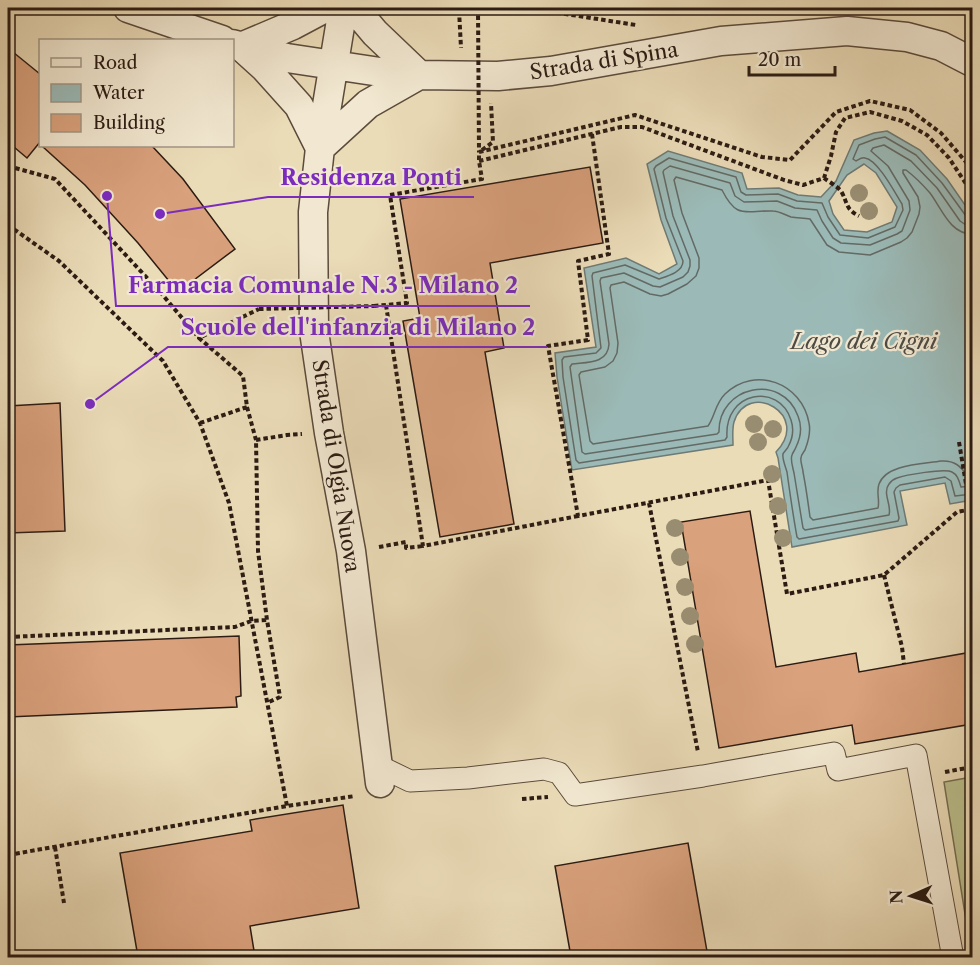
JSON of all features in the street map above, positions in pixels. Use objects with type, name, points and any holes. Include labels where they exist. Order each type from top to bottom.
[{"type":"street","name":"Strada di Spina","points":[[128,8],[218,39]]},
{"type":"street","points":[[234,43],[293,25],[325,8]]},
{"type":"street","name":"Strada di Olgia Nuova","points":[[343,8],[312,212],[314,332],[329,433],[351,551],[379,774]]},
{"type":"street","points":[[234,45],[264,67],[299,106],[320,148],[368,104],[419,75],[375,33],[354,8]]},
{"type":"street","name":"Strada di Spina","points":[[234,45],[287,58],[380,72],[419,75],[526,75],[721,41],[847,31],[907,37],[941,46],[972,62]]},
{"type":"street","points":[[379,774],[410,781],[468,778],[544,769],[559,773],[575,795],[834,753],[838,770],[916,755],[953,957]]},
{"type":"path","points":[[199,339],[259,309],[407,303],[390,195],[482,179],[479,161],[478,8]]},
{"type":"path","points":[[527,8],[636,26]]},
{"type":"path","points":[[459,10],[492,142],[479,152]]},
{"type":"path","points":[[479,152],[634,115],[762,157],[790,160],[836,112],[870,101],[910,110],[941,133],[966,162],[972,173]]},
{"type":"path","points":[[824,178],[836,132],[845,118],[870,112],[902,120],[927,135],[949,158],[972,193]]},
{"type":"path","points":[[479,161],[592,134],[621,128],[642,127],[784,180],[803,185],[824,178]]},
{"type":"path","points":[[578,516],[548,346],[588,340],[578,261],[609,254],[592,134]]},
{"type":"path","points":[[8,166],[55,179],[161,292],[199,339],[243,376],[247,407],[256,440],[258,551],[280,697],[269,702]]},
{"type":"path","points":[[824,178],[840,190],[852,212],[860,216]]},
{"type":"path","points":[[8,225],[59,261],[164,361],[200,423],[229,503],[288,806],[8,855]]},
{"type":"path","points":[[386,305],[423,546]]},
{"type":"path","points":[[200,423],[247,407]]},
{"type":"path","points":[[256,440],[287,435]]},
{"type":"path","points":[[959,442],[966,484]]},
{"type":"path","points":[[382,546],[406,542],[406,548],[423,546],[768,480],[787,594],[885,575],[957,512],[972,509]]},
{"type":"path","points":[[649,503],[703,776]]},
{"type":"path","points":[[885,575],[904,664]]},
{"type":"path","points":[[8,637],[235,627],[251,621],[267,620]]},
{"type":"path","points":[[55,847],[64,903]]},
{"type":"green space","points":[[972,777],[972,958],[944,782]]},
{"type":"water","name":"Lago dei Cigni","points":[[887,131],[920,150],[947,179],[972,215],[972,500],[950,504],[945,483],[900,491],[907,525],[792,547],[776,452],[785,438],[787,426],[782,415],[774,407],[763,403],[752,403],[741,409],[734,422],[733,445],[572,470],[555,353],[596,347],[584,268],[626,258],[659,274],[677,264],[661,220],[647,164],[668,151],[742,173],[747,189],[779,188],[798,195],[821,197],[836,181],[854,140]],"holes":[[[864,164],[876,173],[897,207],[892,222],[867,232],[844,230],[833,214],[829,201],[847,175]]]},
{"type":"building","points":[[8,48],[39,73],[39,143],[27,158],[8,142]]},
{"type":"building","points":[[43,147],[153,147],[183,179],[235,249],[178,292],[138,243],[85,185]]},
{"type":"building","points":[[590,167],[603,243],[490,263],[504,348],[485,352],[514,524],[440,537],[403,321],[420,318],[400,199]]},
{"type":"building","points":[[60,403],[65,531],[8,533],[8,406]]},
{"type":"building","points":[[750,511],[776,667],[856,653],[859,672],[972,652],[972,724],[855,744],[852,725],[719,748],[681,522]]},
{"type":"building","points":[[239,636],[241,696],[236,697],[237,707],[8,717],[8,645]]},
{"type":"building","points":[[343,805],[359,908],[250,926],[255,957],[138,957],[120,853],[252,831],[250,820]]},
{"type":"building","points":[[688,843],[708,957],[571,957],[555,866]]},
{"type":"place","name":"Farmacia Comunale N.3 - Milano 2","points":[[107,196]]},
{"type":"place","name":"Residenza Ponti","points":[[160,214]]},
{"type":"place","name":"Scuole dell'infanzia di Milano 2","points":[[90,404]]}]
